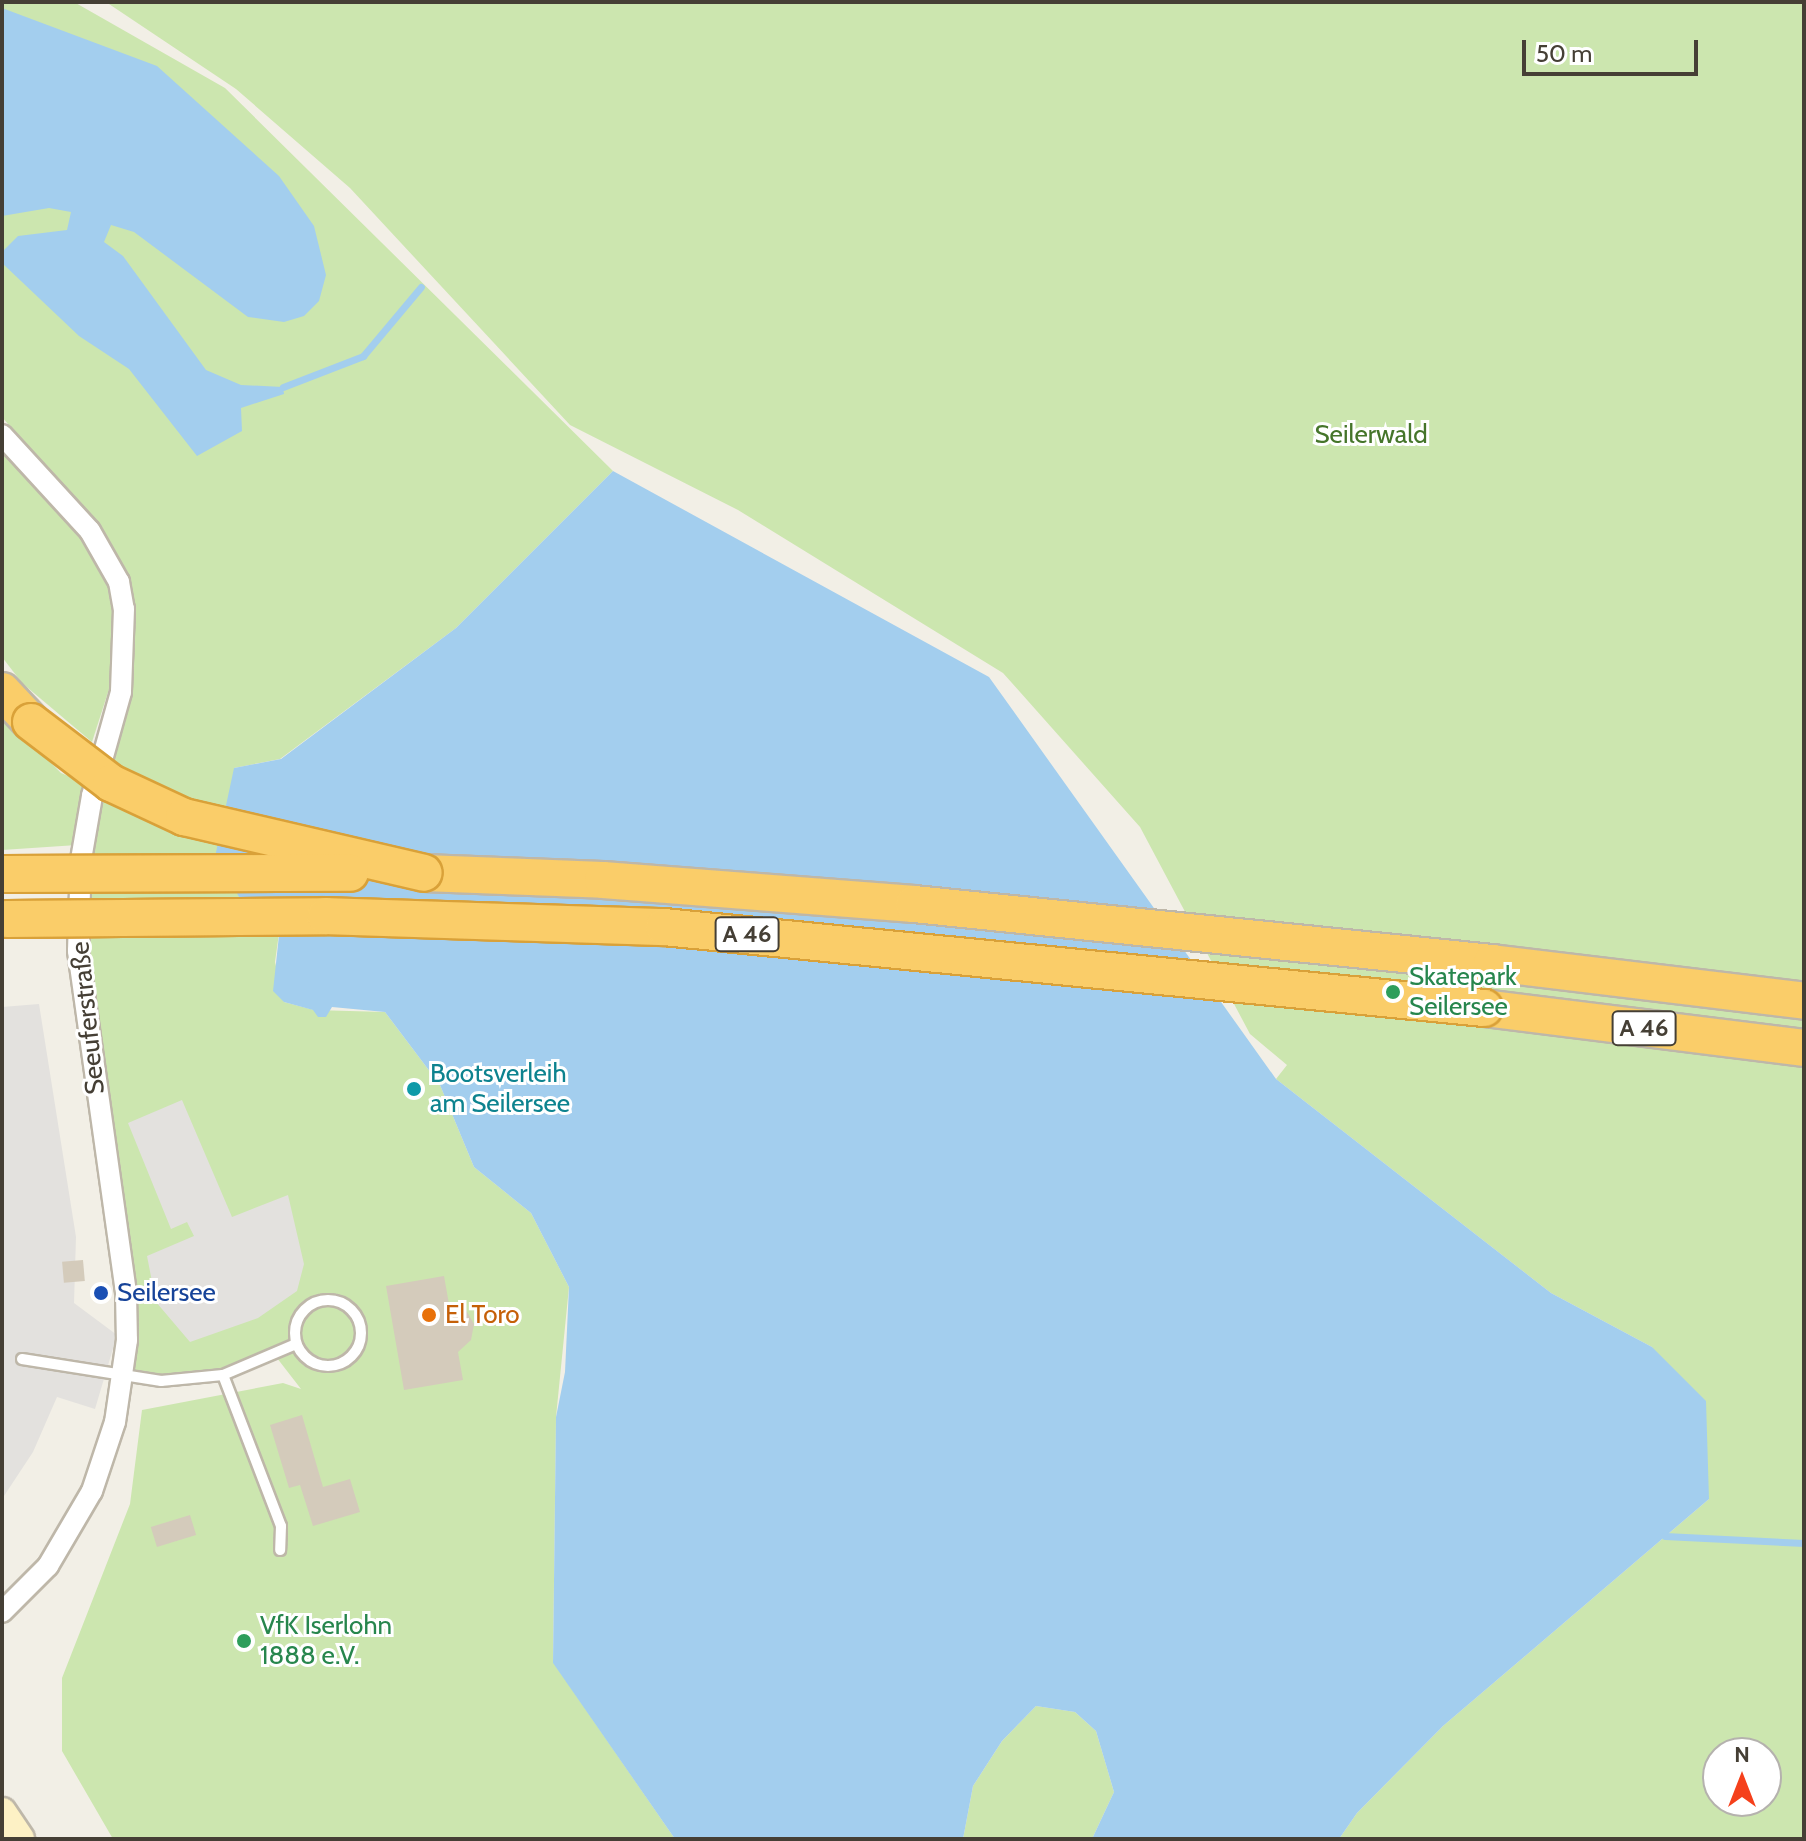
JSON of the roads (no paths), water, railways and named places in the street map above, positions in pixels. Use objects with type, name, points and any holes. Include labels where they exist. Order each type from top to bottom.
[{"type":"highway","points":[[2,691],[31,722],[111,783],[184,817],[424,873]]},
{"type":"highway","name":"A 46","points":[[3,874],[424,873],[603,880],[914,904],[1492,963],[1804,1001]]},
{"type":"highway","name":"A 46","points":[[5,919],[326,916],[664,927],[1484,1008],[1804,1048]]},
{"type":"main road","points":[[2,1812],[20,1839]]},
{"type":"street","name":"Seeuferstraße","points":[[2,435],[90,531],[119,582],[124,609],[121,692],[99,766],[81,860],[78,951],[126,1294],[124,1379],[104,1458],[84,1507],[48,1566],[2,1612]]},
{"type":"lane","points":[[315,1302],[341,1302],[354,1312],[360,1328],[355,1351],[334,1365],[314,1363],[296,1344],[298,1317],[315,1302]]},
{"type":"lane","points":[[22,1359],[124,1379],[223,1375],[296,1344]]},
{"type":"lane","points":[[223,1375],[281,1526],[280,1550]]},
{"type":"water","points":[[2,8],[157,66],[279,176],[314,226],[326,275],[319,301],[304,316],[284,322],[248,317],[134,232],[111,225],[104,242],[123,256],[206,370],[241,385],[283,387],[284,394],[241,408],[242,431],[197,456],[129,369],[79,336],[2,263],[2,252],[18,236],[67,230],[71,212],[49,208],[2,216]]},
{"type":"water","points":[[613,471],[989,677],[1276,1079],[1551,1293],[1652,1347],[1706,1401],[1709,1499],[1443,1726],[1357,1813],[1339,1839],[1092,1839],[1114,1792],[1096,1731],[1075,1712],[1036,1706],[1002,1741],[973,1786],[963,1839],[675,1839],[553,1663],[556,1417],[565,1372],[569,1287],[531,1213],[474,1167],[440,1085],[385,1012],[332,1007],[326,1017],[318,1017],[313,1010],[284,1002],[273,991],[280,926],[241,900],[215,857],[234,768],[281,759],[456,628]]},
{"type":"waterway","points":[[283,387],[363,356],[421,287]]},
{"type":"waterway","points":[[1665,1536],[1804,1543]]},
{"type":"place","name":"Skatepark Seilersee","points":[[1393,992]]},
{"type":"place","name":"Bootsverleih am Seilersee","points":[[414,1089]]},
{"type":"place","name":"Seilersee","points":[[101,1293]]},
{"type":"place","name":"El Toro","points":[[429,1315]]},
{"type":"place","name":"VfK Iserlohn 1888 e.V.","points":[[244,1641]]},
{"type":"park label","name":"Seilerwald","points":[[1371,435]]}]
